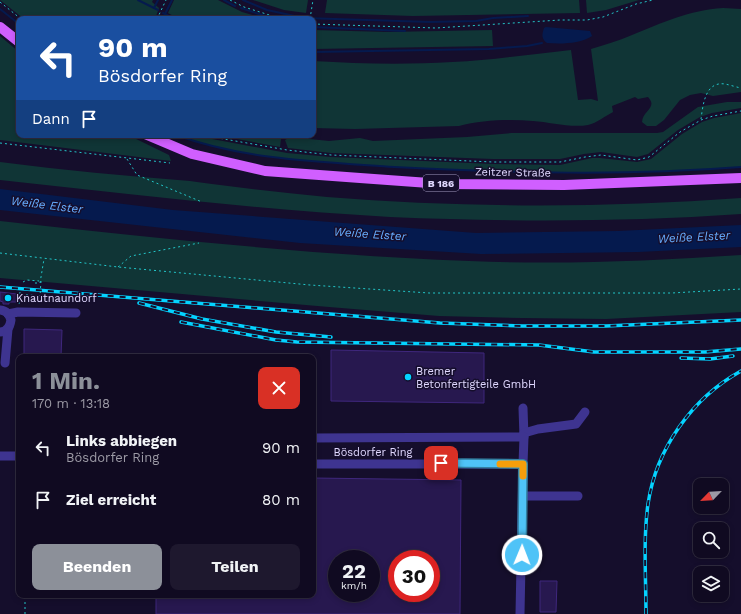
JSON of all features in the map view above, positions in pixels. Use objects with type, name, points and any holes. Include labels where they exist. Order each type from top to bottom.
[{"type":"main road","points":[[0,26],[16,39]]},
{"type":"main road","name":"Zeitzer Straße","points":[[154,138],[192,154],[265,171],[443,184],[564,185],[741,178]]},
{"type":"street","points":[[4,312],[76,313]]},
{"type":"street","points":[[4,312],[11,320],[4,330],[5,363]]},
{"type":"street","points":[[520,614],[524,435],[523,408]]},
{"type":"street","points":[[316,438],[524,435],[538,429],[576,424],[585,412]]},
{"type":"street","points":[[0,456],[16,456]]},
{"type":"street","name":"Bösdorfer Ring","points":[[316,464],[523,464]]},
{"type":"street","points":[[523,496],[578,496]]},
{"type":"path","points":[[158,16],[166,0]]},
{"type":"path","points":[[230,0],[244,7],[272,16]]},
{"type":"path","points":[[310,16],[313,0]]},
{"type":"path","points":[[316,24],[436,28],[560,20],[587,20],[603,17],[636,4],[652,0]]},
{"type":"path","points":[[0,2],[17,16]]},
{"type":"path","points":[[701,120],[704,99],[711,87],[716,84],[724,84],[741,88]]},
{"type":"path","points":[[219,138],[295,151],[331,155],[485,161],[560,162],[592,155],[600,155],[637,160],[650,157],[680,132],[701,120],[720,114],[741,111]]},
{"type":"path","points":[[0,144],[170,163]]},
{"type":"path","points":[[126,158],[137,175],[202,202]]},
{"type":"path","points":[[118,267],[131,256],[199,243]]},
{"type":"path","points":[[0,253],[118,267],[310,285],[429,293],[642,294],[741,290]]},
{"type":"path","points":[[35,283],[40,283],[44,258]]},
{"type":"path","points":[[18,312],[20,293],[40,296],[42,281],[27,280],[23,282]]},
{"type":"path","points":[[25,598],[25,614]]},
{"type":"green space","points":[[0,0],[153,0],[152,2],[159,8],[156,16],[20,16]]},
{"type":"green space","points":[[174,0],[218,0],[242,12],[256,16],[174,16],[168,13]]},
{"type":"green space","points":[[253,0],[308,0],[306,13],[284,10]]},
{"type":"green space","points":[[327,0],[579,0],[580,13],[413,16],[325,13]]},
{"type":"green space","points":[[586,0],[639,0],[606,10],[587,13]]},
{"type":"green space","points":[[711,9],[741,9],[741,92],[713,96],[701,93],[690,95],[680,100],[664,120],[656,126],[647,126],[642,122],[643,118],[651,107],[651,101],[648,97],[638,99],[635,97],[612,106],[613,112],[598,121],[581,126],[533,121],[505,120],[476,122],[459,126],[355,129],[316,128],[316,61],[387,64],[461,62],[571,50],[578,100],[591,99],[598,101],[591,49],[622,39],[687,14]]},
{"type":"green space","points":[[316,30],[388,32],[492,30],[493,46],[316,49]]},
{"type":"green space","points":[[0,36],[16,49],[16,138],[134,138],[169,155],[171,161],[0,140]]},
{"type":"green space","points":[[727,102],[741,102],[741,108],[712,113],[700,117],[678,130],[648,154],[637,157],[601,152],[560,159],[493,159],[331,153],[288,148],[285,140],[288,138],[300,138],[329,141],[360,138],[373,141],[467,137],[512,133],[657,133],[663,132],[698,107]]},
{"type":"green space","points":[[741,113],[741,167],[654,172],[568,173],[394,167],[311,161],[256,155],[229,150],[186,138],[207,138],[287,153],[331,157],[493,164],[560,165],[592,158],[637,162],[651,159],[682,134],[702,122]]},
{"type":"green space","points":[[231,138],[280,138],[280,147]]},
{"type":"green space","points":[[0,162],[95,173],[190,181],[327,197],[378,201],[482,205],[585,205],[637,204],[741,198],[741,214],[653,219],[522,220],[434,219],[341,214],[195,201],[0,180]]},
{"type":"green space","points":[[0,221],[176,240],[351,255],[469,261],[537,263],[605,262],[741,255],[741,312],[606,319],[439,316],[0,278]]},
{"type":"water","points":[[544,28],[590,31],[592,36],[576,42],[547,43],[542,36]]},
{"type":"water","name":"Weiße Elster","points":[[0,189],[173,210],[476,233],[618,231],[741,225],[741,247],[638,252],[481,254],[300,243],[0,210]]},
{"type":"building","name":"Knautnaundorf","points":[[0,292],[17,294],[16,302],[3,304],[3,302],[0,301]]},
{"type":"building","points":[[24,329],[62,330],[61,354],[24,354]]},
{"type":"building","name":"Bremer Betonfertigteile GmbH","points":[[331,350],[484,353],[484,403],[331,401]]},
{"type":"building","points":[[316,478],[461,480],[460,614],[156,614],[156,598],[316,598]]},
{"type":"building","points":[[540,581],[557,581],[556,612],[540,612]]},
{"type":"waterway","points":[[138,0],[158,10]]},
{"type":"waterway","points":[[154,8],[158,0]]},
{"type":"waterway","points":[[165,14],[172,0]]},
{"type":"waterway","points":[[224,0],[235,6]]},
{"type":"waterway","points":[[243,0],[267,10],[295,16]]},
{"type":"waterway","points":[[241,8],[265,16]]},
{"type":"waterway","points":[[0,9],[16,22]]},
{"type":"waterway","points":[[163,13],[168,16]]},
{"type":"waterway","points":[[316,18],[430,22],[476,21],[493,18],[528,16]]},
{"type":"waterway","points":[[316,27],[405,31]]},
{"type":"waterway","points":[[316,52],[489,49],[527,46],[542,43]]},
{"type":"waterway","points":[[186,138],[229,150],[256,155],[311,161],[394,167],[568,173],[654,172],[741,167]]},
{"type":"railway","points":[[0,287],[440,323],[522,326],[606,326],[741,320]]},
{"type":"railway","points":[[139,303],[202,319],[276,332],[331,337]]},
{"type":"railway","points":[[181,322],[276,340],[297,342],[539,345],[594,352],[705,352],[741,349]]},
{"type":"railway","points":[[681,358],[710,359],[733,356]]},
{"type":"railway","points":[[646,614],[646,518],[652,484],[659,464],[668,445],[692,410],[723,382],[741,371]]},
{"type":"slow traffic","points":[[500,464],[523,464],[523,476]]},
{"type":"place","name":"Knautnaundorf","points":[[8,298]]},
{"type":"place","name":"Bremer Betonfertigteile GmbH","points":[[408,377]]},
{"type":"route","points":[[441,463],[523,464],[522,555]]}]
